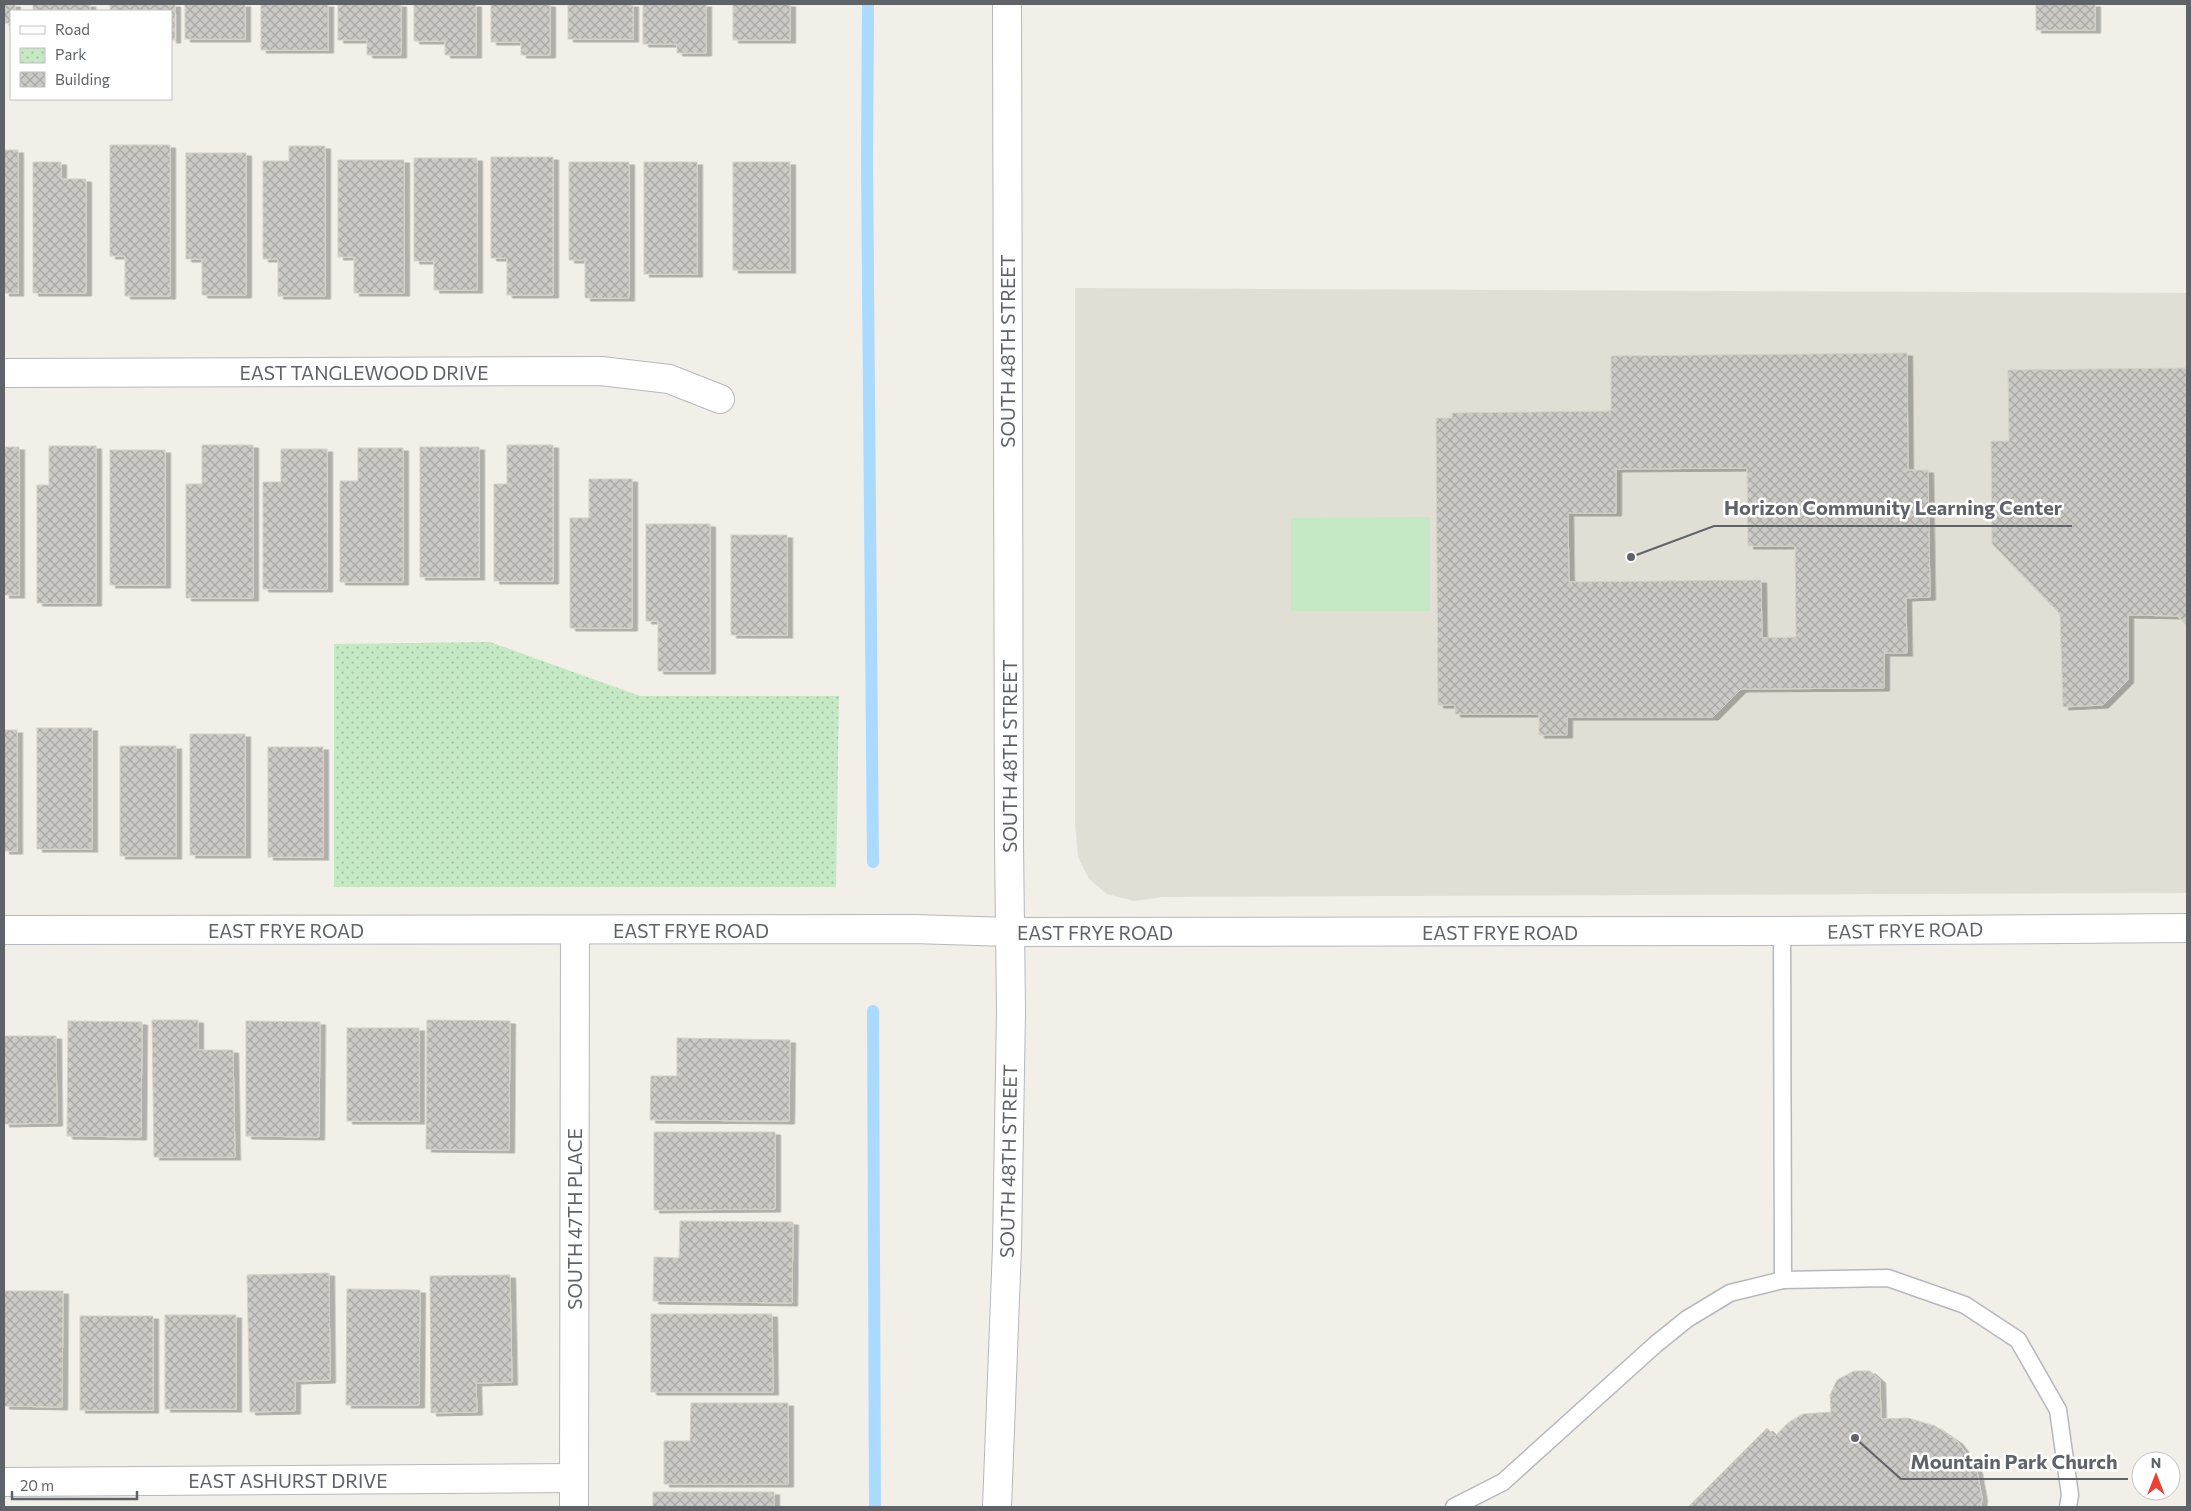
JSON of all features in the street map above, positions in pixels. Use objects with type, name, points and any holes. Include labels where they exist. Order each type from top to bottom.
[{"type":"street","name":"SOUTH 48TH STREET","points":[[997,1507],[1007,1247],[1010,932],[1006,4]]},
{"type":"street","name":"EAST TANGLEWOOD DRIVE","points":[[4,373],[601,371],[669,379],[720,399]]},
{"type":"street","name":"EAST FRYE ROAD","points":[[4,930],[913,929],[1010,932],[1782,931],[2187,928]]},
{"type":"street","name":"SOUTH 47TH PLACE","points":[[574,1507],[575,930]]},
{"type":"street","name":"EAST ASHURST DRIVE","points":[[4,1482],[573,1478]]},
{"type":"lane","points":[[1782,931],[1783,1280]]},
{"type":"lane","points":[[1454,1507],[1503,1482],[1686,1319],[1730,1293],[1783,1280],[1888,1278],[1965,1305],[2018,1340],[2058,1410],[2070,1495],[2068,1507]]},
{"type":"shaded area","points":[[1075,288],[2187,293],[2187,893],[1162,897],[1134,901],[1107,894],[1089,879],[1078,857],[1075,821]]},
{"type":"green space","points":[[1430,517],[1430,611],[1291,611],[1291,518]]},
{"type":"green space","points":[[490,642],[640,696],[839,696],[836,887],[334,887],[334,644]]},
{"type":"building","points":[[4,4],[15,4],[15,10],[10,10],[10,23],[4,23]]},
{"type":"building","points":[[33,4],[90,4],[90,10],[33,10]]},
{"type":"building","points":[[110,4],[175,4],[175,40],[172,40],[172,10],[110,10]]},
{"type":"building","points":[[185,4],[245,4],[245,39],[185,39]]},
{"type":"building","points":[[261,4],[328,4],[328,50],[261,50]]},
{"type":"building","points":[[338,4],[401,4],[401,55],[367,55],[367,40],[338,40]]},
{"type":"building","points":[[414,4],[476,4],[476,55],[445,55],[445,41],[414,41]]},
{"type":"building","points":[[491,4],[550,4],[550,55],[521,55],[521,42],[491,42]]},
{"type":"building","points":[[568,4],[633,4],[633,39],[568,39]]},
{"type":"building","points":[[643,4],[706,4],[706,53],[677,53],[677,44],[643,44]]},
{"type":"building","points":[[733,4],[790,4],[790,40],[733,40]]},
{"type":"building","points":[[2036,4],[2095,4],[2095,30],[2036,30]]},
{"type":"building","points":[[110,145],[170,145],[170,296],[125,296],[125,256],[110,256]]},
{"type":"building","points":[[289,146],[325,146],[325,296],[278,296],[278,259],[263,259],[263,161],[289,161]]},
{"type":"building","points":[[4,150],[18,150],[18,293],[4,293]]},
{"type":"building","points":[[186,153],[246,153],[246,295],[202,295],[202,259],[186,259]]},
{"type":"building","points":[[491,157],[553,157],[553,295],[507,295],[507,258],[491,258]]},
{"type":"building","points":[[414,158],[477,158],[477,290],[434,290],[434,261],[414,261]]},
{"type":"building","points":[[338,160],[404,160],[404,293],[354,293],[354,257],[338,257]]},
{"type":"building","points":[[33,162],[61,162],[61,179],[86,179],[86,293],[33,293]]},
{"type":"building","points":[[569,162],[629,162],[629,298],[585,298],[585,260],[569,260]]},
{"type":"building","points":[[644,162],[697,162],[697,274],[644,274]]},
{"type":"building","points":[[733,162],[790,162],[790,270],[733,270]]},
{"type":"building","points":[[1907,353],[1908,470],[1928,470],[1930,597],[1906,598],[1907,653],[1884,653],[1884,688],[1741,689],[1713,717],[1567,717],[1567,735],[1539,735],[1539,714],[1455,714],[1455,705],[1438,705],[1436,418],[1452,418],[1452,413],[1611,411],[1611,356]],"holes":[[[1747,468],[1748,546],[1795,546],[1796,637],[1762,638],[1761,580],[1569,582],[1568,513],[1616,513],[1616,469]]]},
{"type":"building","points":[[2187,368],[2187,626],[2178,616],[2128,615],[2128,680],[2103,705],[2063,707],[2060,614],[1992,544],[1991,441],[2009,441],[2008,370]]},
{"type":"building","points":[[202,445],[253,445],[253,598],[186,598],[186,484],[202,484]]},
{"type":"building","points":[[507,445],[553,445],[553,581],[494,581],[494,484],[507,484]]},
{"type":"building","points":[[49,446],[96,446],[96,603],[37,603],[37,485],[49,485]]},
{"type":"building","points":[[4,447],[19,447],[19,595],[4,595]]},
{"type":"building","points":[[420,447],[479,447],[479,577],[420,577]]},
{"type":"building","points":[[358,448],[403,448],[403,582],[340,582],[340,481],[358,481]]},
{"type":"building","points":[[281,449],[327,449],[327,589],[263,589],[263,482],[281,482]]},
{"type":"building","points":[[110,450],[165,450],[165,585],[110,585]]},
{"type":"building","points":[[589,479],[632,479],[632,628],[570,628],[570,518],[589,518]]},
{"type":"building","points":[[646,524],[710,524],[710,671],[658,671],[658,621],[646,621]]},
{"type":"building","points":[[731,535],[787,535],[787,635],[731,635]]},
{"type":"building","points":[[37,728],[92,728],[92,849],[37,849]]},
{"type":"building","points":[[4,730],[17,730],[17,851],[4,851]]},
{"type":"building","points":[[190,734],[245,734],[245,855],[190,855]]},
{"type":"building","points":[[120,746],[176,746],[176,856],[120,856]]},
{"type":"building","points":[[268,747],[323,747],[323,857],[268,857]]},
{"type":"building","points":[[152,1020],[198,1020],[198,1050],[233,1050],[235,1157],[154,1157]]},
{"type":"building","points":[[427,1020],[510,1021],[509,1150],[426,1149]]},
{"type":"building","points":[[68,1021],[142,1022],[141,1137],[67,1136]]},
{"type":"building","points":[[246,1021],[320,1022],[319,1137],[246,1136]]},
{"type":"building","points":[[347,1028],[419,1028],[419,1121],[347,1121]]},
{"type":"building","points":[[4,1036],[56,1036],[57,1123],[4,1124]]},
{"type":"building","points":[[677,1038],[790,1040],[789,1121],[650,1120],[651,1076],[677,1076]]},
{"type":"building","points":[[654,1132],[775,1132],[775,1209],[654,1210]]},
{"type":"building","points":[[680,1221],[793,1222],[792,1303],[653,1301],[654,1257],[679,1258]]},
{"type":"building","points":[[329,1273],[330,1380],[295,1381],[295,1411],[250,1412],[247,1275]]},
{"type":"building","points":[[510,1275],[512,1382],[476,1383],[477,1412],[431,1413],[430,1276]]},
{"type":"building","points":[[347,1289],[420,1290],[419,1405],[346,1405]]},
{"type":"building","points":[[4,1291],[63,1291],[62,1407],[4,1406]]},
{"type":"building","points":[[651,1314],[772,1314],[773,1392],[651,1392]]},
{"type":"building","points":[[165,1315],[236,1315],[236,1409],[165,1409]]},
{"type":"building","points":[[80,1316],[153,1316],[153,1410],[80,1410]]},
{"type":"building","points":[[1854,1371],[1870,1371],[1880,1380],[1881,1419],[1908,1418],[1935,1426],[1957,1441],[1976,1466],[1982,1498],[1981,1507],[1688,1507],[1767,1428],[1775,1436],[1789,1422],[1803,1414],[1831,1412],[1830,1395],[1837,1380]]},
{"type":"building","points":[[691,1403],[788,1403],[788,1484],[664,1484],[664,1441],[690,1441]]},
{"type":"building","points":[[653,1492],[774,1492],[774,1507],[653,1507]]},
{"type":"waterway","points":[[868,4],[867,162],[873,862]]},
{"type":"waterway","points":[[873,1011],[875,1507]]},
{"type":"place","name":"Horizon Community Learning Center","points":[[1631,557]]},
{"type":"place","name":"Mountain Park Church","points":[[1855,1438]]}]
